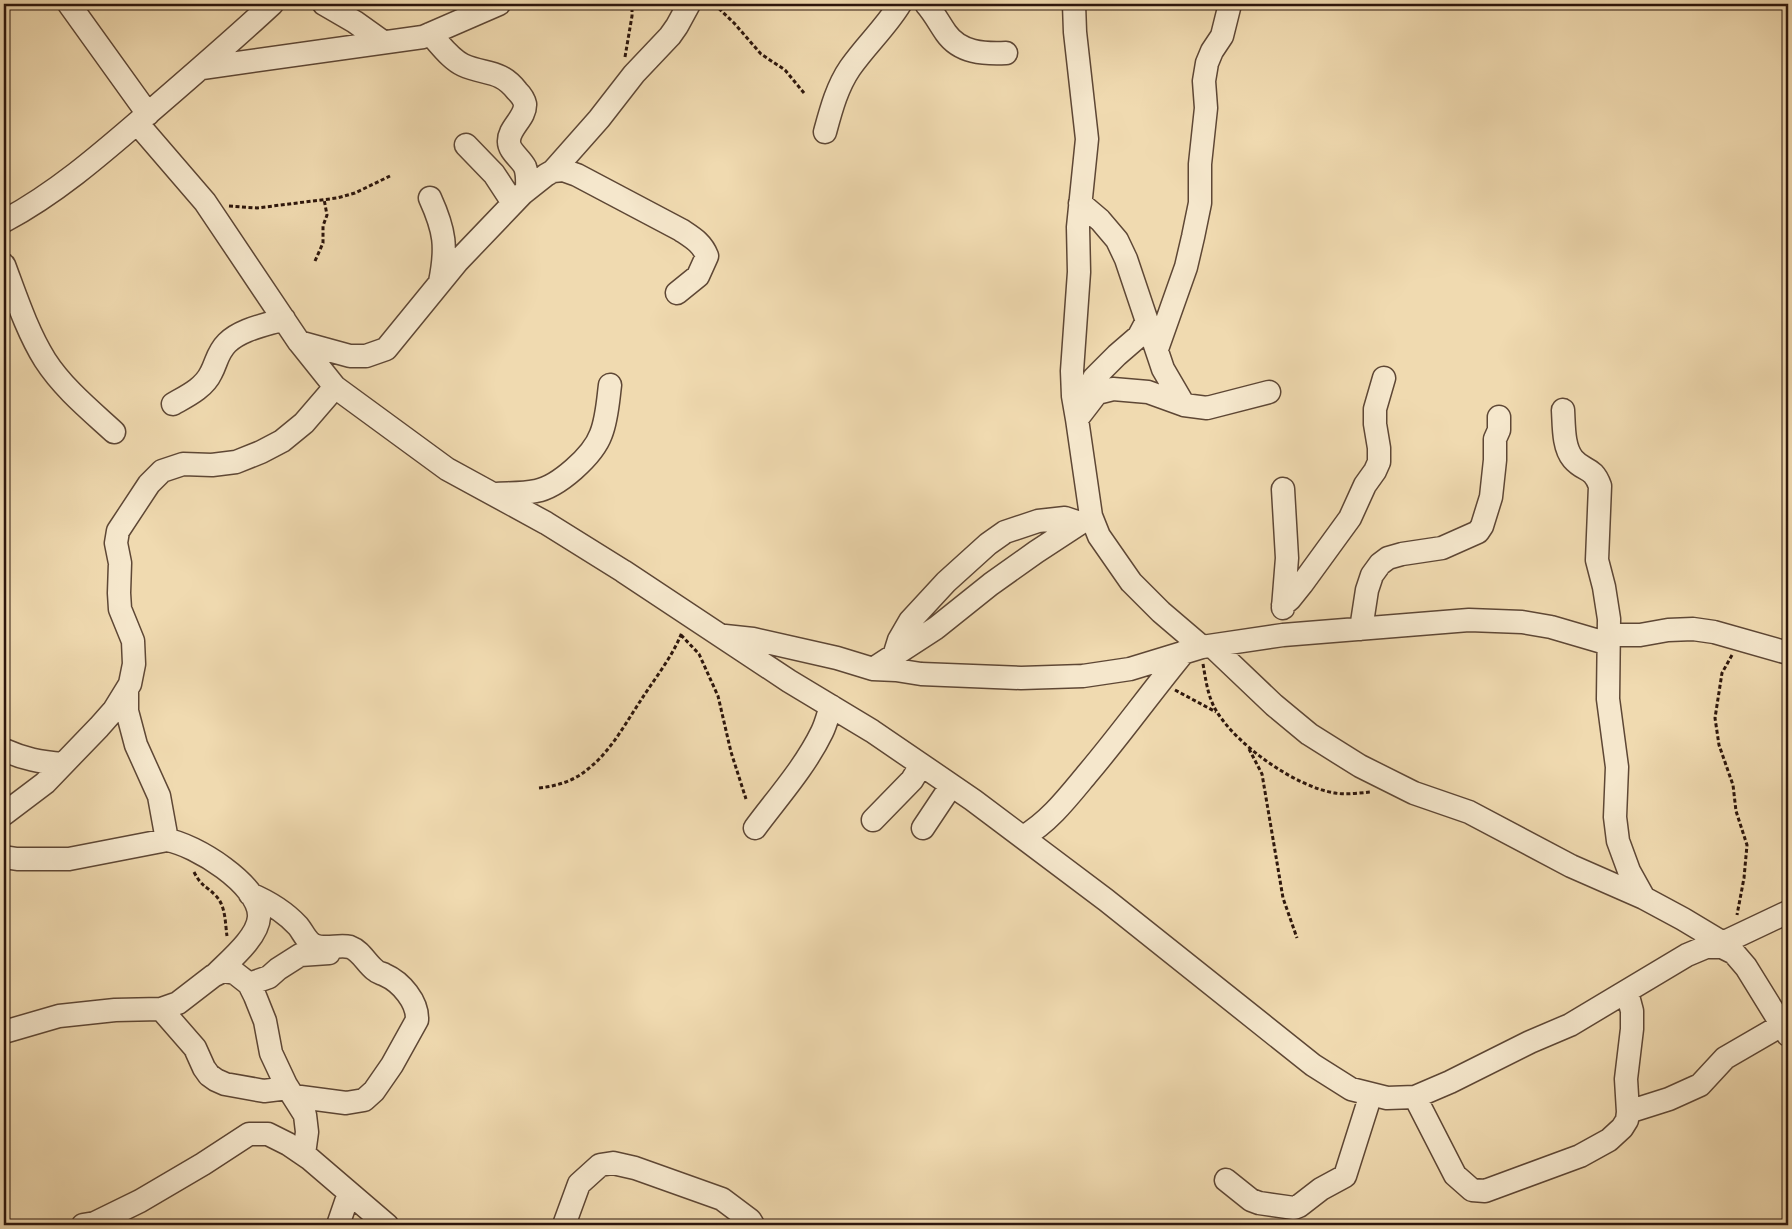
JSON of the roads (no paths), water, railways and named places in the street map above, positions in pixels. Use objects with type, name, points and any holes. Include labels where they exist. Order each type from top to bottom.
[{"type":"street","points":[[69,4],[142,119],[205,202],[299,342],[335,387],[447,469],[546,524],[685,625],[721,636],[753,639],[837,658],[873,669],[978,677],[1083,676],[1130,669],[1199,648],[1264,638],[1469,620],[1522,622],[1609,639],[1668,630],[1692,629],[1714,632],[1788,653]]},
{"type":"street","points":[[4,221],[21,212],[104,152],[202,68],[272,4]]},
{"type":"street","points":[[324,4],[355,22],[383,42]]},
{"type":"street","points":[[202,68],[423,36],[499,4]]},
{"type":"street","points":[[299,342],[350,356],[366,356],[386,349],[456,262],[520,196],[553,171],[599,119],[626,84],[678,26],[689,4]]},
{"type":"street","points":[[825,132],[838,89],[849,69],[900,4]]},
{"type":"street","points":[[926,4],[939,20],[946,34],[967,50],[989,54],[1006,53]]},
{"type":"street","points":[[1074,4],[1074,32],[1087,139],[1078,227],[1079,272],[1072,396],[1083,410]]},
{"type":"street","points":[[1157,349],[1186,267],[1193,238],[1200,203],[1200,164],[1206,108],[1204,81],[1207,63],[1224,29],[1230,4]]},
{"type":"street","points":[[430,34],[462,65],[499,75],[510,81],[522,97],[525,103],[523,112],[510,134],[508,142],[524,166],[528,176],[520,196]]},
{"type":"street","points":[[466,145],[494,174],[520,196]]},
{"type":"street","points":[[553,171],[563,170],[577,175],[682,230],[698,241],[703,247],[706,256],[704,266],[698,276],[677,293]]},
{"type":"street","points":[[430,198],[442,227],[445,244],[444,264],[440,283]]},
{"type":"street","points":[[1080,203],[1100,220],[1117,240],[1126,259],[1163,369],[1184,405]]},
{"type":"street","points":[[4,265],[33,338],[45,361],[75,396],[114,432]]},
{"type":"street","points":[[173,404],[204,384],[211,374],[218,354],[228,341],[250,329],[284,319]]},
{"type":"street","points":[[1147,321],[1139,336],[1117,354],[1094,378],[1083,410],[1086,519],[1100,536],[1131,582],[1199,648],[1309,734],[1360,766],[1414,793],[1468,812],[1570,866],[1644,898],[1724,942]]},
{"type":"street","points":[[1283,605],[1302,584],[1350,518],[1365,484],[1375,471],[1379,462],[1375,410],[1384,378]]},
{"type":"street","points":[[494,494],[536,491],[548,487],[580,463],[592,450],[601,435],[610,385]]},
{"type":"street","points":[[4,814],[45,783],[99,727],[127,691],[134,664],[133,641],[120,609],[120,563],[116,543],[118,531],[149,484],[162,471],[183,464],[212,465],[236,462],[282,441],[304,423],[335,387]]},
{"type":"street","points":[[1083,410],[1097,392],[1113,389],[1148,392],[1184,405],[1207,408],[1269,392]]},
{"type":"street","points":[[1563,410],[1568,451],[1580,465],[1591,470],[1600,486],[1597,560],[1609,619],[1608,699],[1617,767],[1615,817],[1621,849],[1629,871],[1644,898]]},
{"type":"street","points":[[1361,629],[1372,575],[1380,564],[1388,558],[1402,554],[1442,548],[1478,532],[1482,526],[1491,497],[1495,439],[1499,430],[1499,417]]},
{"type":"street","points":[[1264,638],[1282,613],[1287,558],[1283,488]]},
{"type":"street","points":[[894,656],[899,640],[910,621],[946,582],[988,544],[1005,532],[1038,521],[1065,518],[1086,519]]},
{"type":"street","points":[[873,669],[936,628],[991,584],[1086,519]]},
{"type":"street","points":[[721,636],[921,765],[1023,837],[1313,1065],[1351,1089],[1387,1098],[1414,1097],[1570,1025],[1687,955],[1724,942],[1788,912]]},
{"type":"street","points":[[1023,837],[1039,828],[1054,814],[1108,749],[1159,682],[1199,648]]},
{"type":"street","points":[[127,691],[127,712],[136,745],[159,796],[167,840]]},
{"type":"street","points":[[755,828],[800,768],[822,732],[831,706]]},
{"type":"street","points":[[4,750],[18,757],[38,762],[62,764]]},
{"type":"street","points":[[872,820],[912,780],[921,765]]},
{"type":"street","points":[[923,828],[952,786]]},
{"type":"street","points":[[4,857],[17,859],[69,859],[167,840],[178,842],[200,853],[224,869],[254,898],[260,916],[256,928],[246,944],[216,974],[178,1003],[161,1009],[115,1010],[59,1016],[4,1032]]},
{"type":"street","points":[[161,1009],[195,1048],[209,1075],[225,1084],[264,1091],[290,1092],[346,1103],[364,1100],[374,1091],[392,1065],[417,1020],[416,1006],[401,987],[385,975],[376,972],[357,950],[344,946],[323,947],[312,944],[286,914],[269,902],[250,894]]},
{"type":"street","points":[[1628,1112],[1669,1099],[1700,1085],[1726,1058],[1785,1030],[1746,967],[1734,953],[1722,947],[1724,942]]},
{"type":"street","points":[[249,984],[269,977],[300,955],[336,952],[344,946]]},
{"type":"street","points":[[216,974],[223,971],[235,972],[249,984],[266,1021],[271,1053],[290,1092],[305,1115],[308,1132],[304,1154]]},
{"type":"street","points":[[1414,1097],[1454,1175],[1472,1190],[1478,1192],[1485,1191],[1580,1156],[1609,1140],[1627,1120],[1626,1079],[1632,1020],[1627,992]]},
{"type":"street","points":[[1226,1180],[1251,1200],[1259,1203],[1294,1208],[1299,1206],[1320,1189],[1345,1176],[1371,1094]]},
{"type":"street","points":[[83,1225],[95,1223],[140,1201],[249,1134],[268,1134],[304,1154],[388,1225]]},
{"type":"street","points":[[564,1225],[579,1184],[600,1165],[613,1163],[635,1168],[722,1199],[750,1220],[753,1225]]},
{"type":"street","points":[[338,1225],[349,1193]]}]
